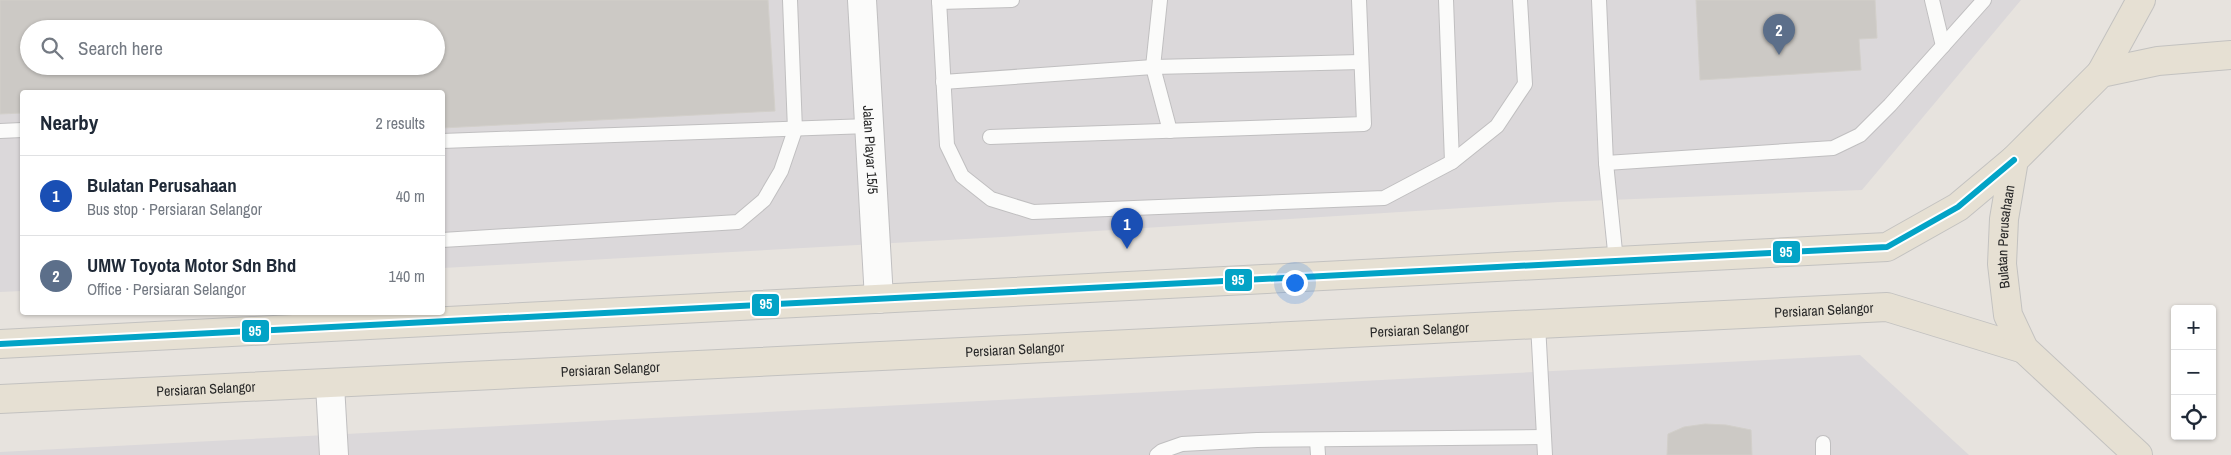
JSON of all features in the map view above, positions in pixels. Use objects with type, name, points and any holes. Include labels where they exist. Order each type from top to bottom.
[{"type":"main road","points":[[0,344],[1887,247],[1958,207],[2014,160],[2101,73],[2141,0]]},
{"type":"main road","points":[[2101,73],[2158,61],[2231,55]]},
{"type":"main road","name":"Bulatan Perusahaan","points":[[2014,160],[2004,219],[2002,264],[2008,315],[2024,349],[2138,455]]},
{"type":"main road","name":"Persiaran Selangor","points":[[0,399],[330,385],[1887,307],[2024,349]]},
{"type":"street","name":"Jalan Playar 15/5","points":[[862,0],[879,299]]},
{"type":"street","points":[[330,385],[334,455]]},
{"type":"lane","points":[[445,240],[738,222],[764,200],[781,171],[795,130],[790,0]]},
{"type":"lane","points":[[1012,0],[939,1],[947,145],[962,176],[990,199],[1033,212],[1384,198],[1452,162],[1497,126],[1525,84],[1520,0]]},
{"type":"lane","points":[[1160,0],[1153,67],[1170,131]]},
{"type":"lane","points":[[990,137],[1364,124],[1359,0]]},
{"type":"lane","points":[[1446,0],[1452,162]]},
{"type":"lane","points":[[1599,0],[1606,163],[1616,261]]},
{"type":"lane","points":[[1932,0],[1943,46]]},
{"type":"lane","points":[[1606,163],[1833,148],[1860,135],[1984,0]]},
{"type":"lane","points":[[944,82],[1153,67],[1361,62]]},
{"type":"lane","points":[[445,141],[869,126]]},
{"type":"lane","points":[[0,131],[20,130]]},
{"type":"lane","points":[[1538,324],[1545,455]]},
{"type":"lane","points":[[1157,455],[1162,451],[1182,444],[1544,437]]},
{"type":"lane","points":[[1316,440],[1318,455]]},
{"type":"shaded area","points":[[0,0],[2021,0],[1862,190],[1559,202],[1002,237],[445,268],[445,90],[20,90],[20,291],[0,292]]},
{"type":"shaded area","points":[[1860,355],[1969,455],[0,455],[0,452]]},
{"type":"building","points":[[0,0],[768,0],[775,111],[445,128],[445,90],[20,90],[20,113],[0,114]]},
{"type":"building","points":[[1696,0],[1875,0],[1877,38],[1859,39],[1861,70],[1700,80]]},
{"type":"building","points":[[1705,424],[1726,425],[1751,430],[1752,455],[1667,455],[1668,434],[1684,427]]},
{"type":"transit line","name":"95","points":[[0,344],[1887,247],[1958,207],[2014,160]]},
{"type":"place","name":"UMW Toyota Motor Sdn Bhd","points":[[1779,55]]},
{"type":"place","name":"Bulatan Perusahaan","points":[[1127,249]]}]
